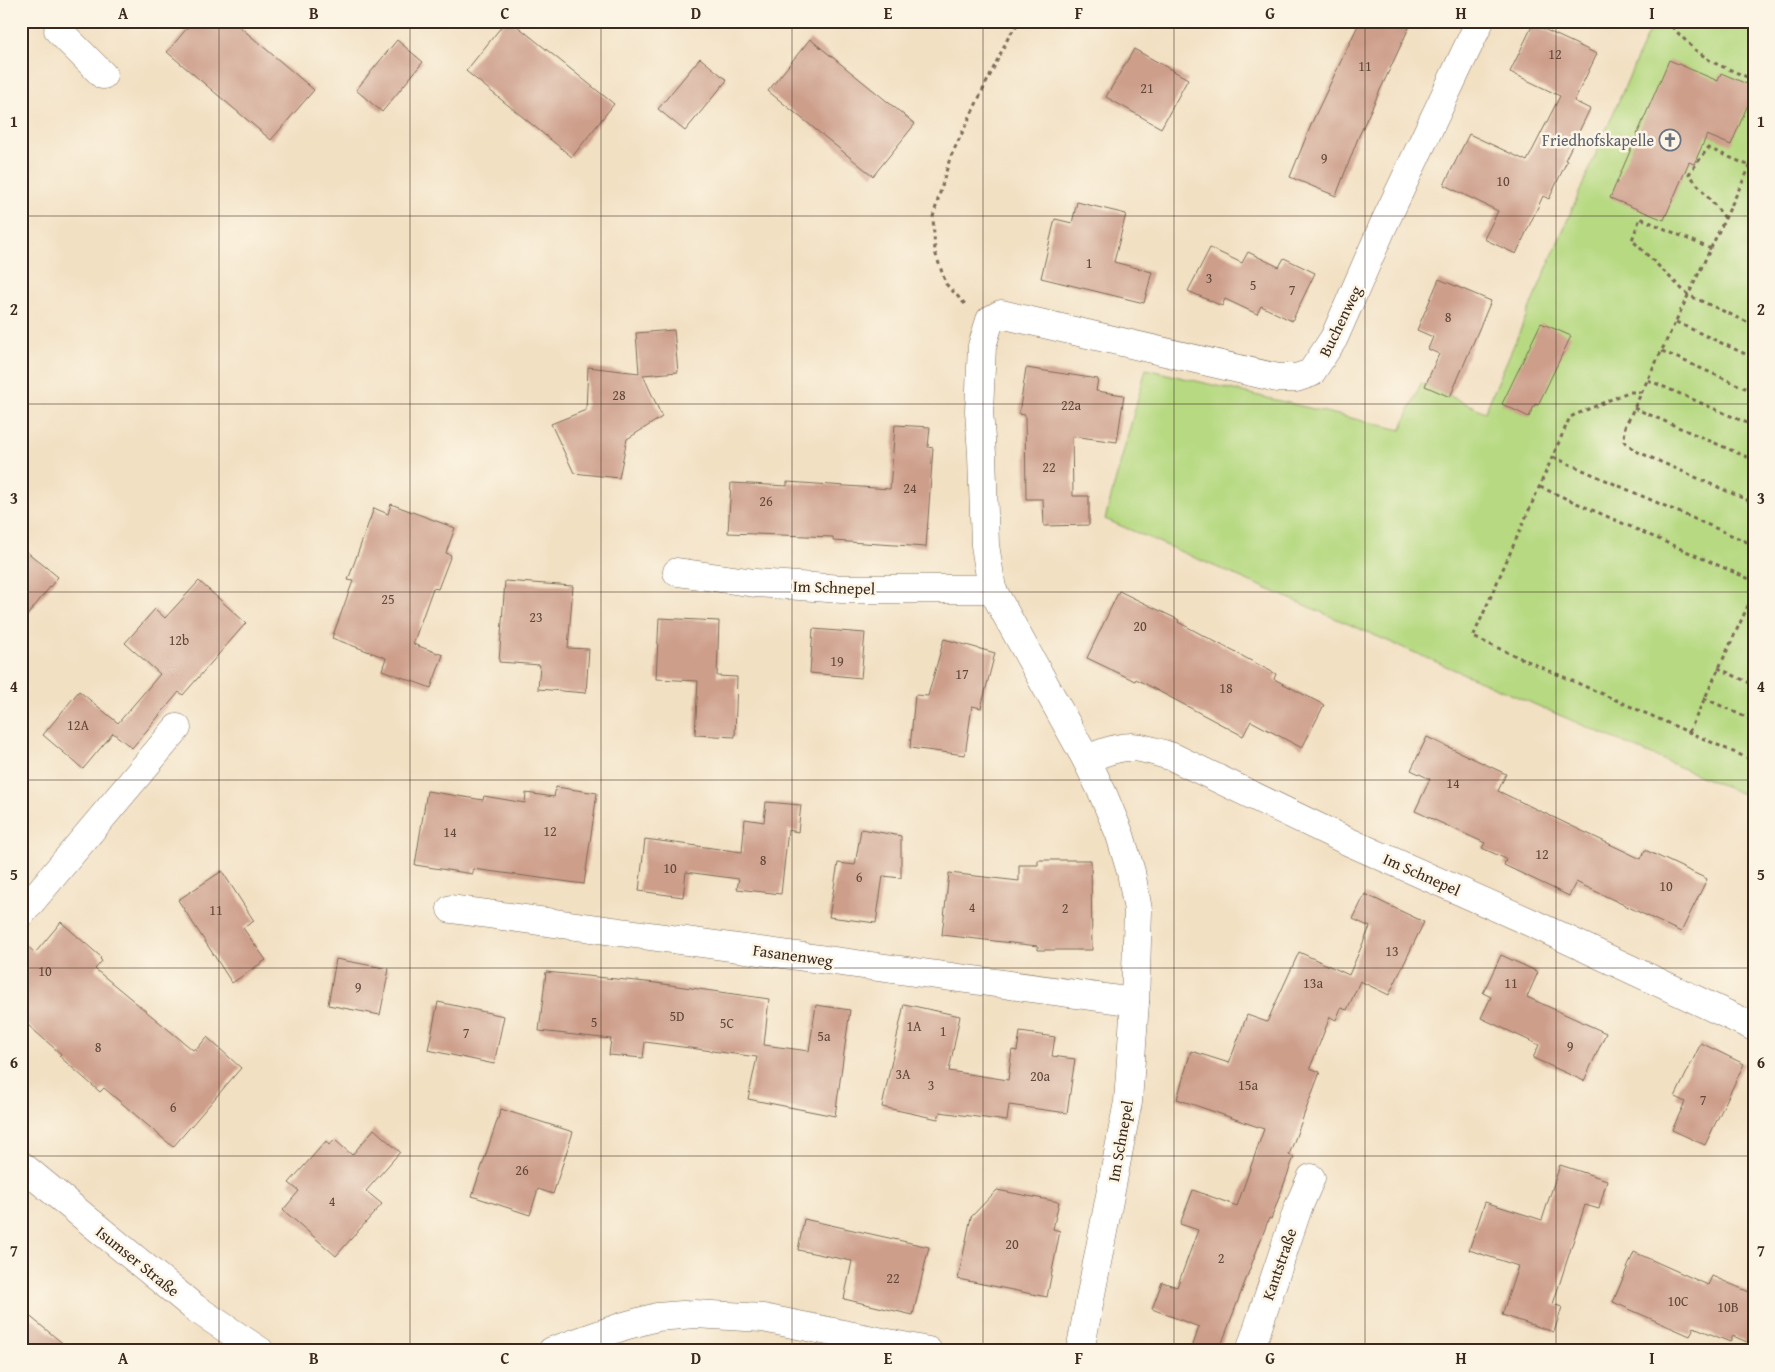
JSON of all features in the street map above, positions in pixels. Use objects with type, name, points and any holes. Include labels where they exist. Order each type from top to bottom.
[{"type":"street","points":[[63,21],[58,30],[103,75]]},
{"type":"street","name":"Buchenweg","points":[[990,320],[1002,314],[1278,378],[1296,378],[1310,373],[1334,338],[1383,226],[1480,21]]},
{"type":"street","name":"Im Schnepel","points":[[990,320],[982,346],[979,412],[985,545],[992,589],[1104,794],[1120,835],[1131,872],[1138,910],[1135,1002],[1128,1102],[1080,1351]]},
{"type":"street","name":"Im Schnepel","points":[[677,572],[755,583],[842,589],[992,589]]},
{"type":"street","points":[[21,914],[177,728]]},
{"type":"street","name":"Im Schnepel","points":[[1086,759],[1115,748],[1131,746],[1173,757],[1347,841],[1534,924],[1754,1027]]},
{"type":"street","name":"Fasanenweg","points":[[451,909],[1135,1002]]},
{"type":"street","name":"Isumser Straße","points":[[21,1165],[195,1308],[260,1351]]},
{"type":"street","name":"Kantstraße","points":[[1250,1351],[1298,1208],[1311,1178]]},
{"type":"street","points":[[552,1351],[624,1326],[657,1317],[695,1314],[762,1318],[927,1351]]},
{"type":"path","points":[[990,320],[970,309],[946,284],[935,252],[933,217],[950,158],[1009,36],[1020,21]]},
{"type":"path","points":[[1666,21],[1694,49],[1712,62],[1754,80]]},
{"type":"path","points":[[1725,218],[1689,174],[1708,148],[1750,166]]},
{"type":"path","points":[[1754,158],[1625,427],[1624,441],[1636,451],[1754,503]]},
{"type":"path","points":[[1710,249],[1640,218],[1632,240],[1688,295],[1754,325]]},
{"type":"path","points":[[1676,322],[1754,358]]},
{"type":"path","points":[[1662,351],[1754,392]]},
{"type":"path","points":[[1648,380],[1754,426]]},
{"type":"path","points":[[1642,392],[1628,392],[1570,417],[1473,637],[1754,762]]},
{"type":"path","points":[[1634,408],[1754,460]]},
{"type":"path","points":[[1553,457],[1754,545]]},
{"type":"path","points":[[1540,487],[1754,581]]},
{"type":"path","points":[[1689,732],[1754,593]]},
{"type":"path","points":[[1718,668],[1754,684]]},
{"type":"path","points":[[1704,698],[1754,721]]},
{"type":"green space","points":[[1653,21],[1754,21],[1754,799],[1105,519],[1146,369],[1401,430],[1421,383],[1485,412]]},
{"type":"building","points":[[193,21],[233,21],[314,90],[271,140],[167,52]]},
{"type":"building","points":[[506,21],[511,21],[614,104],[572,157],[466,71]]},
{"type":"building","points":[[1360,21],[1412,21],[1358,138],[1336,196],[1290,177],[1313,120]]},
{"type":"building","points":[[1533,24],[1597,54],[1574,101],[1590,109],[1565,160],[1567,161],[1549,199],[1543,196],[1516,254],[1484,239],[1498,211],[1444,185],[1469,134],[1527,161],[1560,96],[1510,72]]},
{"type":"building","points":[[810,39],[915,124],[873,176],[768,91]]},
{"type":"building","points":[[397,40],[423,62],[382,112],[356,90]]},
{"type":"building","points":[[1134,49],[1188,79],[1161,128],[1106,97]]},
{"type":"building","points":[[700,58],[727,80],[685,131],[658,109]]},
{"type":"building","name":"Friedhofskapelle","points":[[1669,60],[1718,81],[1721,73],[1754,87],[1754,90],[1731,145],[1707,135],[1694,164],[1689,162],[1664,220],[1610,198]]},
{"type":"building","points":[[1077,202],[1126,214],[1114,262],[1152,272],[1144,303],[1041,278],[1055,219],[1072,223]]},
{"type":"building","points":[[1210,248],[1242,263],[1248,252],[1279,267],[1284,258],[1315,273],[1292,321],[1261,306],[1257,314],[1225,299],[1222,306],[1188,291]]},
{"type":"building","points":[[1439,279],[1491,301],[1450,397],[1425,386],[1439,354],[1428,349],[1433,337],[1417,330]]},
{"type":"building","points":[[1541,323],[1571,336],[1538,405],[1535,404],[1529,417],[1502,404]]},
{"type":"building","points":[[674,330],[678,372],[643,375],[662,417],[627,439],[619,478],[574,473],[551,424],[586,410],[588,367],[639,373],[636,333]]},
{"type":"building","points":[[1026,368],[1098,379],[1096,391],[1124,395],[1117,442],[1072,436],[1073,496],[1089,496],[1089,525],[1044,526],[1043,499],[1026,499],[1025,415],[1019,414]]},
{"type":"building","points":[[895,425],[930,427],[928,447],[933,448],[926,547],[833,541],[833,537],[728,533],[731,483],[787,486],[787,482],[890,489]]},
{"type":"building","points":[[391,504],[455,528],[446,553],[451,555],[438,589],[433,588],[413,644],[443,655],[431,688],[382,670],[386,658],[332,638],[353,581],[348,580],[374,508],[388,514]]},
{"type":"building","points":[[21,547],[58,577],[21,623]]},
{"type":"building","points":[[199,581],[246,623],[183,695],[179,692],[132,748],[113,733],[83,769],[43,735],[79,691],[118,723],[160,674],[125,643],[155,609],[165,618]]},
{"type":"building","points":[[505,581],[573,586],[568,648],[589,649],[586,693],[538,689],[540,665],[499,662]]},
{"type":"building","points":[[1119,591],[1179,620],[1178,622],[1276,674],[1274,679],[1324,705],[1302,748],[1251,721],[1243,736],[1136,679],[1135,681],[1087,658]]},
{"type":"building","points":[[659,618],[719,621],[717,676],[737,677],[735,737],[695,735],[698,681],[656,679]]},
{"type":"building","points":[[813,629],[865,633],[861,678],[810,673]]},
{"type":"building","points":[[944,639],[995,653],[981,708],[972,706],[965,755],[910,748],[915,695],[928,696]]},
{"type":"building","points":[[1427,737],[1506,774],[1498,791],[1641,859],[1645,850],[1707,879],[1681,932],[1576,882],[1569,896],[1504,865],[1506,859],[1482,848],[1485,843],[1415,811],[1430,779],[1411,770]]},
{"type":"building","points":[[556,787],[597,793],[584,884],[473,869],[473,874],[415,865],[427,791],[483,800],[484,796],[525,803],[526,793],[554,797]]},
{"type":"building","points":[[766,802],[801,805],[798,832],[788,830],[781,894],[737,889],[739,879],[686,872],[683,897],[639,891],[645,839],[742,852],[745,819],[764,822]]},
{"type":"building","points":[[861,829],[901,836],[901,878],[883,876],[876,923],[829,917],[838,863],[855,865]]},
{"type":"building","points":[[1038,860],[1091,860],[1092,950],[1038,950],[1038,946],[942,935],[949,873],[1019,881],[1019,865],[1038,865]]},
{"type":"building","points":[[222,871],[254,921],[243,928],[266,960],[232,983],[178,900]]},
{"type":"building","points":[[1365,894],[1424,922],[1389,995],[1360,981],[1347,1010],[1341,1008],[1336,1020],[1330,1017],[1310,1068],[1320,1072],[1289,1155],[1294,1157],[1219,1351],[1191,1351],[1199,1327],[1152,1309],[1162,1282],[1177,1287],[1198,1230],[1180,1224],[1193,1190],[1237,1206],[1264,1129],[1177,1099],[1191,1051],[1229,1063],[1247,1015],[1267,1022],[1299,952],[1349,975],[1370,927],[1353,919]]},
{"type":"building","points":[[61,922],[101,957],[102,961],[95,969],[193,1050],[195,1048],[196,1050],[207,1037],[241,1068],[173,1147],[104,1088],[100,1092],[21,1019],[21,940],[35,953]]},
{"type":"building","points":[[1501,955],[1538,972],[1527,997],[1606,1033],[1584,1081],[1533,1058],[1539,1045],[1481,1018],[1491,997],[1483,993]]},
{"type":"building","points":[[336,959],[389,969],[380,1015],[328,1005]]},
{"type":"building","points":[[546,972],[656,983],[769,999],[764,1045],[809,1051],[816,1005],[850,1010],[835,1116],[748,1099],[757,1057],[645,1042],[643,1058],[609,1055],[611,1039],[539,1031]]},
{"type":"building","points":[[438,1002],[504,1016],[494,1064],[428,1050]]},
{"type":"building","points":[[904,1004],[960,1016],[949,1071],[1008,1080],[1012,1050],[1017,1051],[1020,1032],[1055,1037],[1052,1056],[1075,1059],[1067,1113],[1009,1105],[1007,1121],[940,1112],[938,1119],[882,1107]]},
{"type":"building","points":[[1701,1043],[1744,1064],[1705,1145],[1672,1130],[1685,1102],[1675,1097]]},
{"type":"building","points":[[501,1109],[573,1132],[553,1194],[538,1189],[530,1215],[472,1196]]},
{"type":"building","points":[[374,1129],[400,1152],[366,1191],[382,1204],[336,1256],[283,1210],[299,1191],[289,1183],[326,1141],[329,1145],[335,1140],[352,1155]]},
{"type":"building","points":[[1560,1165],[1607,1180],[1599,1209],[1585,1205],[1553,1304],[1562,1307],[1554,1332],[1502,1315],[1518,1266],[1469,1250],[1485,1202],[1542,1220]]},
{"type":"building","points":[[997,1190],[1059,1202],[1053,1229],[1060,1231],[1047,1297],[958,1279],[971,1217]]},
{"type":"building","points":[[804,1219],[929,1247],[913,1315],[844,1299],[852,1261],[798,1250]]},
{"type":"building","points":[[1634,1252],[1708,1285],[1712,1276],[1754,1294],[1754,1345],[1733,1336],[1730,1342],[1694,1327],[1690,1336],[1613,1302]]},
{"type":"building","points":[[21,1309],[72,1351],[21,1351]]},
{"type":"place","name":"Friedhofskapelle","points":[[1670,140]]}]
